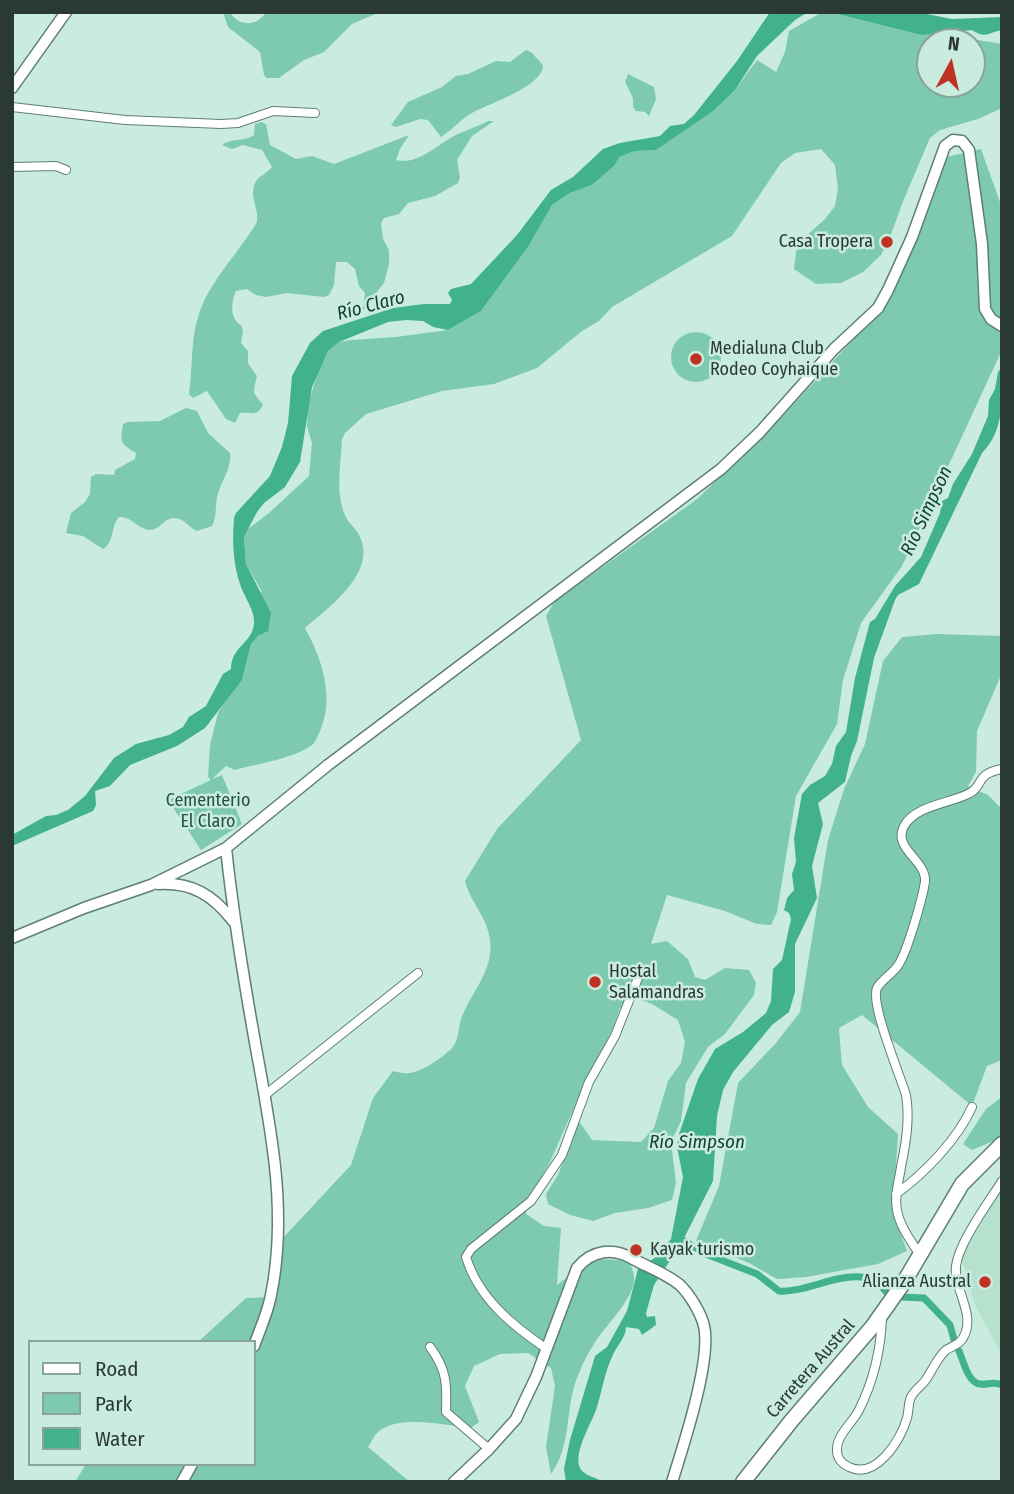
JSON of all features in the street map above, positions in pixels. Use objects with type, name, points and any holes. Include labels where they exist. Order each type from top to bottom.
[{"type":"highway","name":"Carretera Austral","points":[[743,1482],[882,1314],[962,1184],[1002,1144]]},
{"type":"street","points":[[12,88],[66,12]]},
{"type":"street","points":[[12,107],[125,120],[220,124],[238,123],[274,111],[315,113]]},
{"type":"street","points":[[12,938],[84,908],[151,885],[226,848],[328,765],[721,469],[760,432],[808,376],[872,315],[883,300],[912,237],[945,146],[953,140],[962,141],[969,150],[982,244],[985,309],[1000,325]]},
{"type":"street","points":[[12,167],[55,166],[66,170]]},
{"type":"street","points":[[920,1255],[904,1231],[897,1209],[896,1194],[909,1110],[876,1006],[877,988],[899,964],[925,880],[923,869],[905,848],[902,829],[911,815],[970,793],[985,774],[1002,769]]},
{"type":"street","points":[[226,848],[233,920],[276,1155],[279,1204],[271,1297],[256,1340]]},
{"type":"street","points":[[151,885],[177,884],[203,891],[217,901],[233,920]]},
{"type":"street","points":[[265,1095],[418,973]]},
{"type":"street","points":[[547,1349],[512,1325],[483,1291],[470,1270],[466,1257],[471,1249],[531,1201],[562,1155],[589,1082],[615,1036],[638,978]]},
{"type":"street","points":[[896,1194],[947,1144],[972,1107]]},
{"type":"street","points":[[882,1314],[879,1351],[865,1395],[836,1448],[837,1457],[843,1464],[857,1470],[876,1466],[881,1460],[905,1427],[911,1397],[939,1358],[948,1348],[956,1346],[964,1338],[967,1324],[956,1268],[959,1254],[1002,1181]]},
{"type":"street","points":[[454,1482],[516,1419],[547,1349],[577,1268],[593,1254],[618,1251],[680,1285],[704,1324],[704,1362],[672,1482]]},
{"type":"street","points":[[430,1347],[441,1362],[447,1383],[446,1412],[489,1449]]},
{"type":"street","points":[[182,1482],[190,1466]]},
{"type":"shaded area","name":"Alianza Austral","points":[[1002,1186],[1002,1356],[975,1305],[962,1260]]},
{"type":"green space","points":[[223,12],[230,12],[243,23],[253,23],[266,12],[380,12],[352,24],[324,52],[304,60],[279,78],[267,78],[264,75],[260,52],[228,27]]},
{"type":"green space","name":"Cementerio El Claro","points":[[845,12],[916,30],[916,98],[986,98],[986,41],[1002,44],[1002,108],[978,119],[940,130],[930,138],[881,255],[863,272],[841,283],[816,284],[794,269],[796,252],[804,238],[835,206],[838,189],[835,165],[821,149],[795,153],[781,163],[732,236],[612,307],[599,321],[582,331],[537,368],[494,384],[442,391],[366,414],[345,433],[342,439],[339,477],[340,497],[348,521],[359,534],[363,550],[362,564],[348,588],[305,628],[317,652],[324,678],[326,705],[320,731],[313,744],[296,754],[235,770],[226,766],[212,779],[222,775],[242,824],[201,850],[168,800],[211,780],[208,777],[210,745],[218,713],[242,680],[251,644],[259,635],[261,590],[246,564],[244,537],[248,529],[309,476],[312,443],[307,427],[308,406],[318,370],[328,351],[339,342],[448,330],[481,311],[528,247],[552,205],[570,193],[592,185],[615,165],[619,157],[635,151],[656,150],[735,90],[757,60],[776,72],[785,52],[789,31],[819,14]]},
{"type":"green space","points":[[526,50],[543,65],[535,80],[514,94],[472,113],[441,137],[428,120],[420,119],[396,127],[391,125],[408,102],[442,87],[456,76],[468,74],[496,61],[510,62]]},
{"type":"green space","points":[[628,74],[654,87],[656,99],[649,116],[633,107],[633,98],[625,82]]},
{"type":"green space","points":[[488,121],[494,121],[472,136],[457,160],[460,177],[458,183],[435,196],[408,203],[399,214],[384,218],[381,223],[383,239],[389,250],[389,264],[384,283],[368,310],[363,309],[365,293],[359,286],[355,269],[347,262],[336,262],[334,285],[329,295],[324,297],[287,293],[266,297],[247,289],[236,291],[233,314],[242,327],[241,343],[248,351],[248,363],[257,376],[254,393],[263,405],[258,411],[240,413],[235,423],[226,419],[207,391],[193,398],[189,394],[193,344],[199,314],[217,278],[257,222],[253,188],[257,180],[272,167],[262,150],[243,145],[232,149],[222,145],[254,135],[255,124],[261,122],[266,124],[270,145],[296,159],[312,156],[334,164],[409,135],[396,160],[404,161],[418,158],[452,137]]},
{"type":"green space","points":[[981,149],[1001,205],[1002,350],[902,566],[861,623],[843,680],[837,724],[796,796],[777,912],[771,925],[757,924],[725,911],[667,895],[651,944],[667,941],[688,959],[695,977],[705,980],[725,968],[749,970],[756,983],[754,995],[725,1034],[708,1047],[686,1083],[681,1121],[671,1142],[676,1183],[672,1200],[593,1221],[570,1215],[548,1204],[546,1194],[558,1175],[579,1121],[592,1140],[641,1142],[654,1128],[668,1081],[681,1063],[685,1042],[678,1020],[652,1004],[634,997],[620,1008],[550,1162],[527,1202],[526,1214],[544,1226],[561,1228],[557,1285],[591,1259],[629,1260],[634,1279],[628,1297],[594,1344],[581,1369],[571,1398],[563,1450],[551,1474],[546,1447],[555,1386],[551,1368],[528,1353],[500,1354],[474,1366],[465,1386],[479,1422],[471,1428],[409,1422],[386,1427],[377,1433],[368,1447],[410,1482],[75,1482],[85,1466],[256,1466],[256,1340],[200,1340],[246,1298],[277,1297],[282,1239],[351,1165],[373,1098],[393,1071],[407,1073],[420,1070],[432,1064],[456,1042],[461,1019],[485,972],[490,951],[489,932],[465,881],[497,829],[581,740],[546,616],[554,602],[697,499],[780,419],[880,310],[946,157]]},
{"type":"green space","name":"Medialuna Club Rodeo Coyhaique","points":[[696,332],[714,339],[721,357],[714,375],[696,382],[678,375],[671,357],[678,339]]},
{"type":"green space","points":[[186,408],[197,411],[208,433],[230,453],[212,526],[197,531],[174,518],[149,530],[119,517],[107,546],[103,549],[83,536],[66,533],[71,513],[85,502],[90,494],[91,477],[96,474],[114,475],[115,470],[135,459],[136,453],[122,442],[123,424],[160,421]]},
{"type":"green space","points":[[937,634],[1002,636],[1002,673],[977,731],[976,772],[968,786],[988,795],[1002,809],[1002,1060],[987,1066],[972,1106],[862,1015],[839,1028],[842,1065],[868,1107],[898,1134],[895,1218],[907,1251],[878,1264],[806,1277],[777,1279],[749,1263],[696,1241],[719,1186],[738,1083],[776,1043],[800,1012],[828,840],[844,789],[865,744],[883,661],[902,637]]},
{"type":"green space","points":[[1002,1097],[1002,1134],[996,1140],[972,1150],[963,1144],[986,1109]]},
{"type":"water","points":[[770,12],[808,12],[795,20],[757,56],[735,90],[713,111],[656,150],[635,151],[619,157],[615,165],[592,185],[570,193],[552,205],[528,247],[481,311],[448,330],[433,327],[423,321],[388,322],[339,342],[328,351],[312,387],[300,462],[285,487],[257,512],[244,537],[246,564],[271,613],[268,631],[259,635],[251,644],[242,680],[205,728],[177,746],[130,765],[110,786],[95,791],[96,805],[93,811],[12,846],[12,835],[46,816],[68,810],[85,796],[114,758],[136,744],[169,735],[183,727],[189,717],[206,706],[223,674],[231,669],[234,655],[250,635],[254,623],[236,570],[234,518],[270,476],[288,423],[292,376],[310,343],[323,331],[393,308],[450,304],[452,300],[448,293],[451,289],[471,284],[517,235],[551,190],[573,177],[603,149],[660,136],[670,126],[684,124],[694,115],[737,61]]},
{"type":"water","points":[[830,12],[917,12],[952,19],[1002,17],[1002,30],[986,34],[986,28],[916,28],[916,34]]},
{"type":"water","name":"Río Simpson","points":[[1002,367],[1001,413],[995,434],[982,453],[919,584],[898,595],[895,600],[874,658],[857,741],[845,782],[818,803],[823,824],[812,866],[817,898],[795,944],[795,992],[789,1012],[772,1025],[733,1072],[723,1090],[717,1116],[713,1181],[681,1244],[654,1285],[646,1313],[647,1317],[655,1316],[656,1325],[642,1335],[639,1329],[626,1327],[609,1363],[578,1462],[587,1475],[603,1482],[566,1482],[564,1469],[570,1440],[595,1356],[607,1347],[627,1311],[638,1269],[656,1257],[671,1239],[683,1177],[677,1147],[679,1134],[698,1079],[715,1049],[743,1032],[766,1013],[771,1001],[773,969],[782,960],[791,919],[789,913],[784,910],[787,898],[794,890],[794,838],[802,794],[810,785],[825,776],[832,764],[836,746],[846,732],[855,678],[870,622],[875,619],[895,586],[921,557],[940,513],[942,501],[948,498],[953,484],[972,454],[988,416],[989,400]]},
{"type":"waterway","points":[[676,1236],[706,1254],[757,1274],[779,1291],[852,1277],[866,1278],[879,1284],[889,1296]]},
{"type":"waterway","points":[[901,1297],[924,1298],[950,1325],[954,1340]]},
{"type":"waterway","points":[[959,1351],[972,1380],[976,1383],[1002,1385]]},
{"type":"place","name":"Casa Tropera","points":[[887,242]]},
{"type":"place","name":"Medialuna Club Rodeo Coyhaique","points":[[696,359]]},
{"type":"place","name":"Hostal Salamandras","points":[[595,982]]},
{"type":"place","name":"Kayak turismo","points":[[636,1250]]},
{"type":"place","name":"Alianza Austral","points":[[985,1282]]},
{"type":"water label","name":"Río Claro","points":[[371,306]]}]
